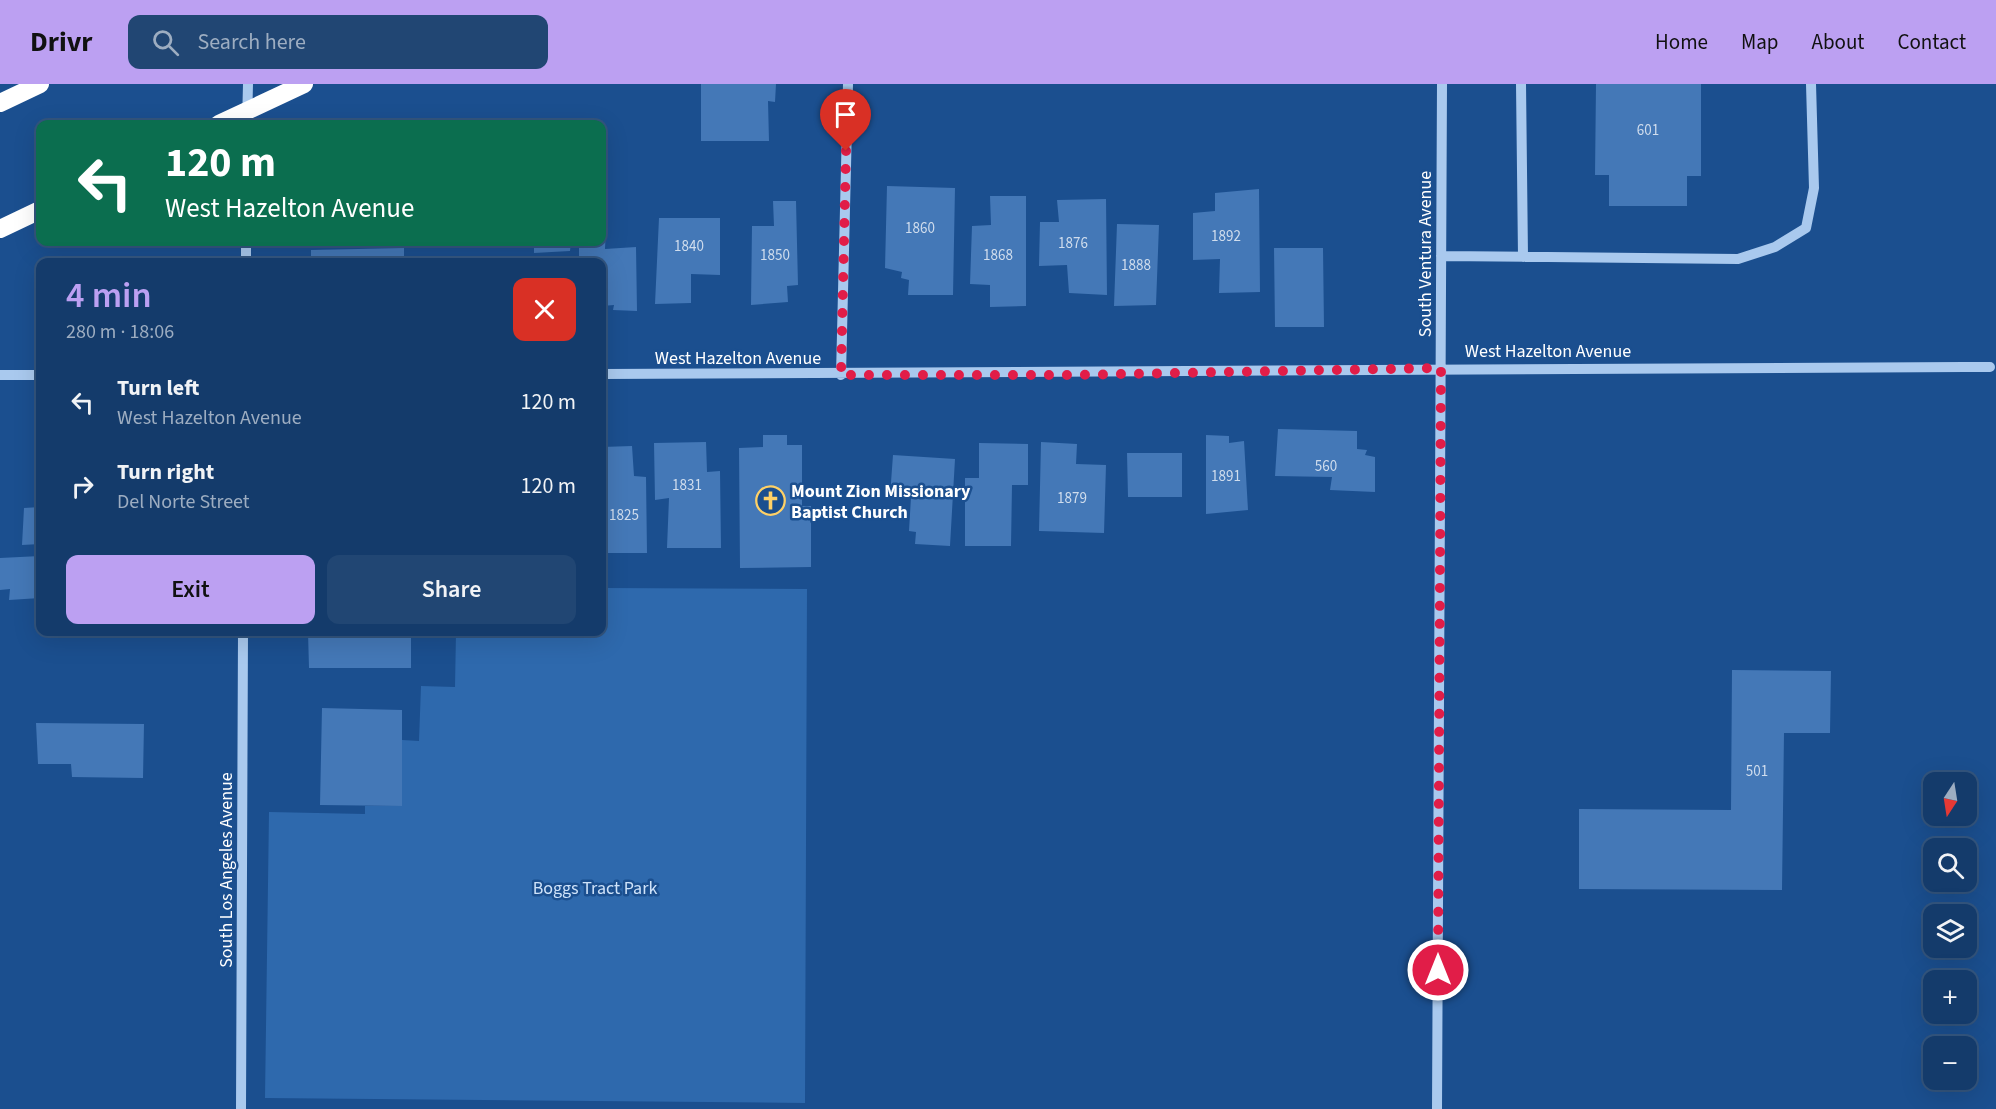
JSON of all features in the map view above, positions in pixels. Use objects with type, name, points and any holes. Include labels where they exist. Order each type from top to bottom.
[{"type":"highway","points":[[0,103],[40,84]]},
{"type":"highway","points":[[228,120],[304,84]]},
{"type":"highway","points":[[0,230],[36,212]]},
{"type":"street","points":[[247,120],[248,84]]},
{"type":"street","points":[[841,375],[848,84]]},
{"type":"street","name":"South Ventura Avenue","points":[[1437,1109],[1442,84]]},
{"type":"street","points":[[1521,84],[1523,257]]},
{"type":"street","points":[[1441,256],[1738,259],[1775,247],[1806,228],[1814,188],[1811,84]]},
{"type":"street","name":"West Hazelton Avenue","points":[[606,374],[1061,375],[1441,368],[1990,367]]},
{"type":"street","points":[[0,375],[36,375]]},
{"type":"street","name":"South Los Angeles Avenue","points":[[241,1109],[243,636]]},
{"type":"green space","name":"Boggs Tract Park","points":[[606,588],[807,589],[805,1103],[265,1098],[269,812],[365,814],[365,806],[402,806],[402,740],[419,741],[421,686],[455,687],[456,636],[606,636]]},
{"type":"building","points":[[701,84],[776,84],[775,102],[768,101],[769,141],[701,141]]},
{"type":"building","points":[[1596,84],[1701,84],[1701,176],[1687,176],[1687,206],[1609,206],[1609,175],[1595,175]]},
{"type":"building","points":[[887,186],[955,188],[953,295],[908,295],[909,280],[901,278],[902,272],[885,268]]},
{"type":"building","points":[[1259,189],[1260,292],[1219,293],[1220,259],[1193,260],[1193,213],[1215,211],[1215,193]]},
{"type":"building","points":[[990,196],[1026,196],[1026,306],[990,307],[990,285],[970,284],[972,226],[991,225]]},
{"type":"building","points":[[1106,199],[1107,295],[1069,293],[1067,265],[1039,266],[1040,222],[1059,222],[1057,200]]},
{"type":"building","points":[[773,201],[796,201],[798,285],[787,286],[788,302],[751,305],[752,226],[774,226]]},
{"type":"building","points":[[659,218],[720,218],[720,275],[691,274],[691,303],[655,304]]},
{"type":"building","points":[[1117,224],[1159,225],[1156,305],[1114,306]]},
{"type":"building","points":[[534,246],[571,246],[570,251],[534,253]]},
{"type":"building","points":[[579,246],[605,246],[605,249],[636,247],[637,311],[613,310],[614,305],[606,306],[606,258],[579,258]]},
{"type":"building","points":[[404,248],[404,258],[311,258],[311,250]]},
{"type":"building","points":[[1274,248],[1323,248],[1324,327],[1275,327]]},
{"type":"building","points":[[1278,429],[1357,431],[1357,449],[1367,450],[1365,455],[1375,457],[1375,492],[1330,490],[1332,477],[1275,476]]},
{"type":"building","name":"Mount Zion Missionary Baptist Church","points":[[763,435],[787,435],[787,445],[802,445],[802,506],[811,506],[811,567],[740,568],[739,448],[763,447]]},
{"type":"building","points":[[1206,435],[1229,436],[1229,443],[1244,441],[1248,510],[1206,514]]},
{"type":"building","points":[[706,442],[707,472],[720,471],[721,548],[667,548],[669,498],[655,500],[654,443]]},
{"type":"building","points":[[1041,442],[1077,444],[1076,464],[1106,465],[1104,533],[1039,531]]},
{"type":"building","points":[[979,443],[1028,444],[1028,485],[1012,485],[1011,546],[965,546],[965,478],[979,478]]},
{"type":"building","points":[[632,446],[634,476],[646,477],[647,553],[606,553],[606,447]]},
{"type":"building","points":[[1127,453],[1182,453],[1182,497],[1128,497]]},
{"type":"building","points":[[893,455],[955,459],[950,546],[915,544],[916,532],[909,531],[911,497],[890,496]]},
{"type":"building","points":[[36,507],[36,544],[22,545],[24,508]]},
{"type":"building","points":[[36,556],[36,598],[9,600],[10,589],[0,590],[0,558]]},
{"type":"building","points":[[308,636],[411,636],[411,668],[309,668]]},
{"type":"building","points":[[1732,670],[1831,671],[1830,733],[1784,733],[1782,890],[1579,889],[1579,809],[1731,810]]},
{"type":"building","points":[[322,708],[402,710],[402,806],[320,805]]},
{"type":"building","points":[[36,723],[144,724],[143,778],[72,777],[71,764],[38,764]]},
{"type":"place","name":"Mount Zion Missionary Baptist Church","points":[[770,501]]},
{"type":"route","points":[[846,151],[841,375],[1072,375],[1441,368],[1438,970]]}]
